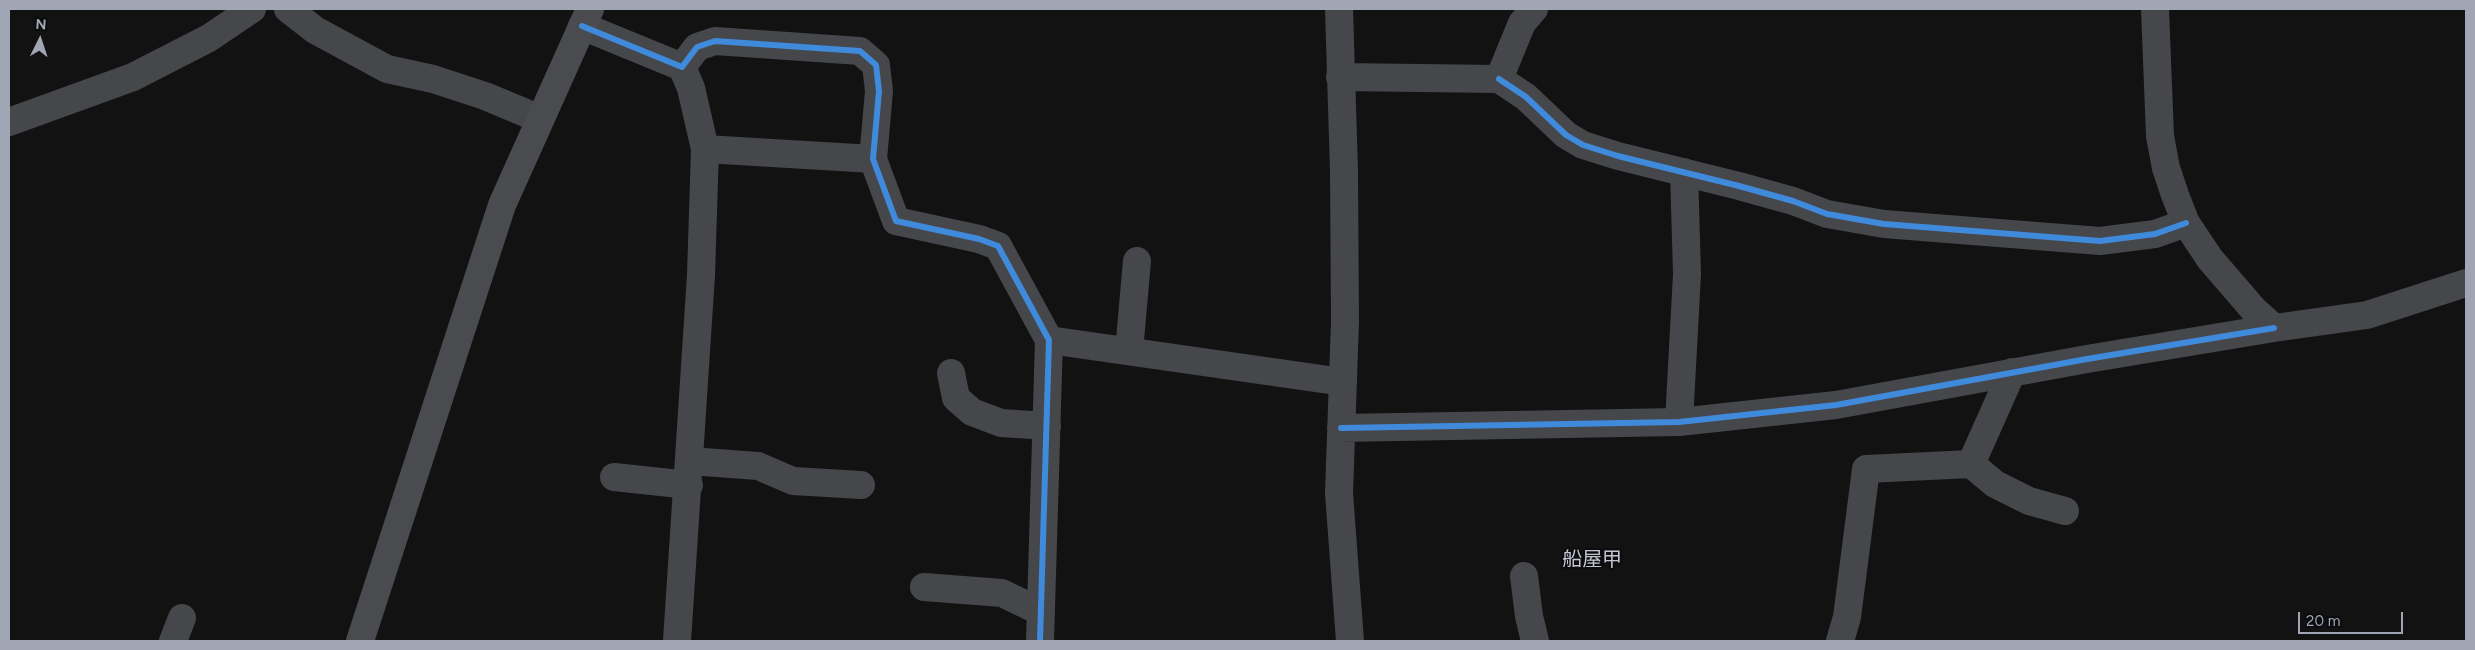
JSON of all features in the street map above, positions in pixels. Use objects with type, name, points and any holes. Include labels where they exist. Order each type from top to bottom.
[{"type":"street","points":[[9,122],[133,77],[209,38],[252,9]]},
{"type":"street","points":[[288,9],[315,30],[387,70],[433,78],[540,118]]},
{"type":"street","points":[[1333,9],[1340,77],[1344,171],[1345,321],[1339,493],[1350,641]]},
{"type":"street","points":[[1499,79],[1522,23],[1534,9]]},
{"type":"street","points":[[2155,9],[2160,136],[2166,168],[2186,223],[2210,259],[2232,286],[2274,328]]},
{"type":"street","points":[[360,641],[502,205],[586,17],[682,68],[691,88],[705,149],[701,275],[677,641]]},
{"type":"street","points":[[682,68],[697,47],[716,41],[860,51],[876,65],[878,90],[873,159],[896,221],[979,239],[998,246],[1049,340],[1040,641]]},
{"type":"street","points":[[1340,77],[1499,79],[1526,97],[1566,134],[1583,145],[1793,201],[1827,214],[1884,224],[2100,241],[2155,234],[2186,223]]},
{"type":"street","points":[[705,149],[873,159]]},
{"type":"street","points":[[1679,422],[1687,274],[1684,172]]},
{"type":"street","points":[[1129,351],[1137,261]]},
{"type":"street","points":[[1341,428],[1679,422],[1836,405],[2012,372],[2274,328],[2367,315],[2466,283]]},
{"type":"street","points":[[1049,340],[1343,382]]},
{"type":"street","points":[[951,372],[956,398],[972,412],[1001,423],[1047,426]]},
{"type":"street","points":[[1971,464],[2012,372]]},
{"type":"street","points":[[1840,641],[1847,617],[1866,469],[1971,464],[1995,484],[2029,501],[2065,511]]},
{"type":"street","points":[[614,477],[689,473],[758,466],[793,481],[861,485]]},
{"type":"street","points":[[1524,576],[1529,616],[1535,641]]},
{"type":"street","points":[[924,587],[1002,593],[1041,612]]},
{"type":"cycle path","points":[[582,26],[682,67],[697,47],[715,41],[860,51],[876,65],[879,91],[873,159],[896,221],[979,239],[998,246],[1049,340],[1040,641]]},
{"type":"cycle path","points":[[1499,79],[1526,97],[1566,135],[1583,145],[1618,156],[1793,201],[1827,214],[1884,224],[2100,241],[2155,234],[2186,223]]},
{"type":"cycle path","points":[[1341,428],[1679,422],[1836,405],[2087,359],[2274,328]]},
{"type":"district","name":"船屋甲","points":[[1592,560]]}]
